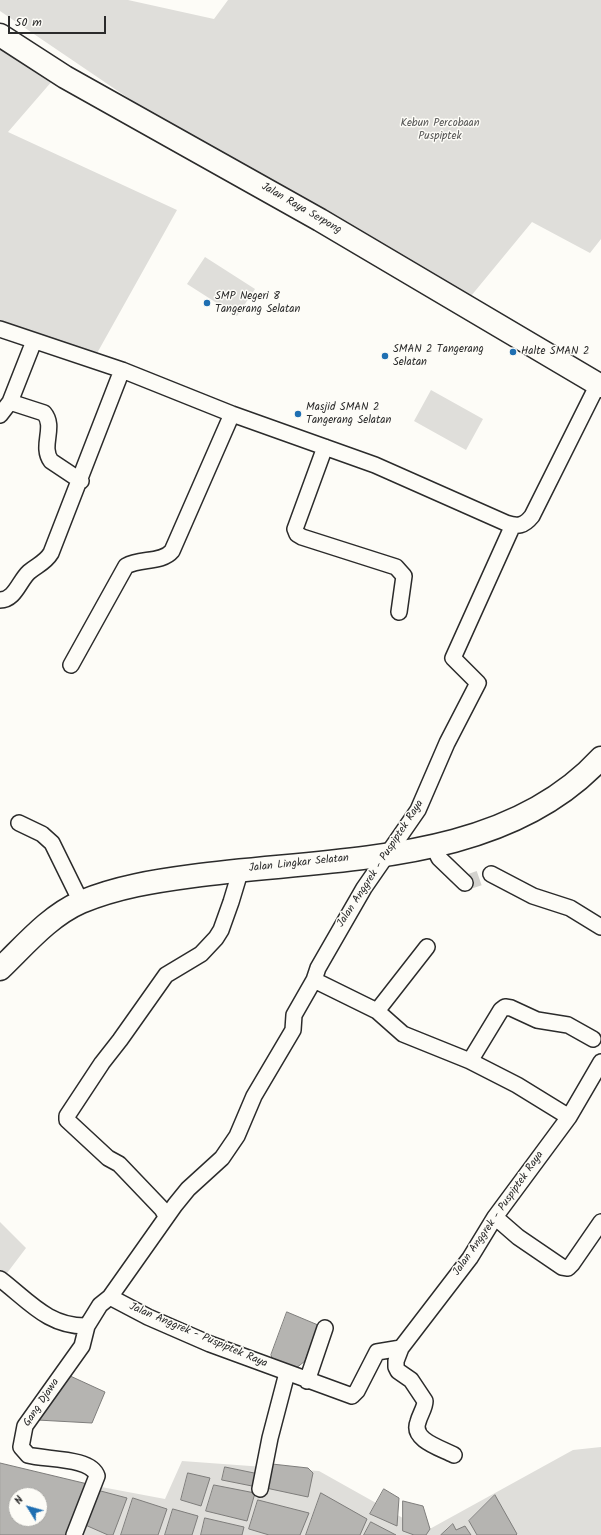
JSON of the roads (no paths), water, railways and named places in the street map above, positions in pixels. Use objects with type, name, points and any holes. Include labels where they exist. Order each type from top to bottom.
[{"type":"main road","name":"Jalan Raya Serpong","points":[[0,35],[65,77],[334,228],[599,385]]},
{"type":"main road","name":"Jalan Lingkar Selatan","points":[[0,969],[52,919],[81,902],[143,883],[241,869],[388,855],[465,838],[528,813],[568,787],[601,758]]},
{"type":"street","points":[[0,329],[122,370],[232,414],[375,465],[513,525],[524,525],[532,516],[599,385]]},
{"type":"street","points":[[0,415],[10,402],[34,341]]},
{"type":"street","points":[[0,600],[6,600],[11,596],[30,572],[47,560],[81,481],[122,370]]},
{"type":"street","points":[[10,402],[44,413],[48,418],[49,423],[46,450],[48,457],[51,461],[81,481]]},
{"type":"street","points":[[71,665],[126,566],[133,562],[168,556],[172,551],[232,414]]},
{"type":"street","points":[[325,447],[296,529],[297,534],[302,537],[396,568],[404,576],[399,612]]},
{"type":"street","name":"Jalan Anggrek - Puspiptek Raya","points":[[513,525],[453,658],[478,683],[447,743],[418,810],[364,888],[340,927],[318,968],[314,980],[294,1015],[293,1030],[254,1096],[237,1136],[222,1158],[188,1189],[166,1216],[110,1298],[148,1317],[307,1381],[352,1396],[357,1391],[376,1352],[401,1348],[470,1258],[495,1217],[569,1117],[595,1087],[601,1062]]},
{"type":"street","points":[[19,823],[42,834],[52,843],[81,902]]},
{"type":"street","points":[[433,846],[439,858],[465,883]]},
{"type":"street","points":[[166,1216],[162,1209],[119,1164],[108,1158],[68,1120],[67,1116],[102,1063],[166,975],[201,954],[216,938],[221,930],[232,902],[241,869]]},
{"type":"street","points":[[491,874],[533,896],[570,908],[601,927]]},
{"type":"street","points":[[377,1011],[427,947]]},
{"type":"street","points":[[314,980],[377,1011],[404,1034],[470,1061],[517,1085],[569,1117]]},
{"type":"street","points":[[470,1061],[501,1010],[505,1007],[512,1008],[537,1020],[568,1025],[593,1039]]},
{"type":"street","points":[[495,1217],[518,1237],[562,1267],[568,1268],[601,1222]]},
{"type":"street","points":[[0,1279],[48,1317],[73,1325],[87,1326]]},
{"type":"street","name":"Gang Djawa","points":[[74,1535],[97,1476],[95,1470],[86,1464],[28,1455],[21,1447],[22,1438],[25,1426],[29,1419],[82,1346],[85,1339],[87,1326],[100,1304],[110,1298]]},
{"type":"street","points":[[307,1381],[325,1328]]},
{"type":"street","points":[[401,1348],[396,1361],[396,1367],[411,1380],[425,1401],[425,1405],[417,1423],[417,1432],[421,1437],[454,1454]]},
{"type":"street","points":[[260,1489],[270,1438],[287,1373]]},
{"type":"tunnel","points":[[465,883],[491,874]]},
{"type":"place","name":"SMP Negeri 8 Tangerang Selatan","points":[[207,303]]},
{"type":"place","name":"Halte SMAN 2","points":[[513,352]]},
{"type":"place","name":"SMAN 2 Tangerang Selatan","points":[[385,356]]},
{"type":"place","name":"Masjid SMAN 2 Tangerang Selatan","points":[[298,414]]},
{"type":"park label","name":"Kebun Percobaan Puspiptek","points":[[440,130]]}]
